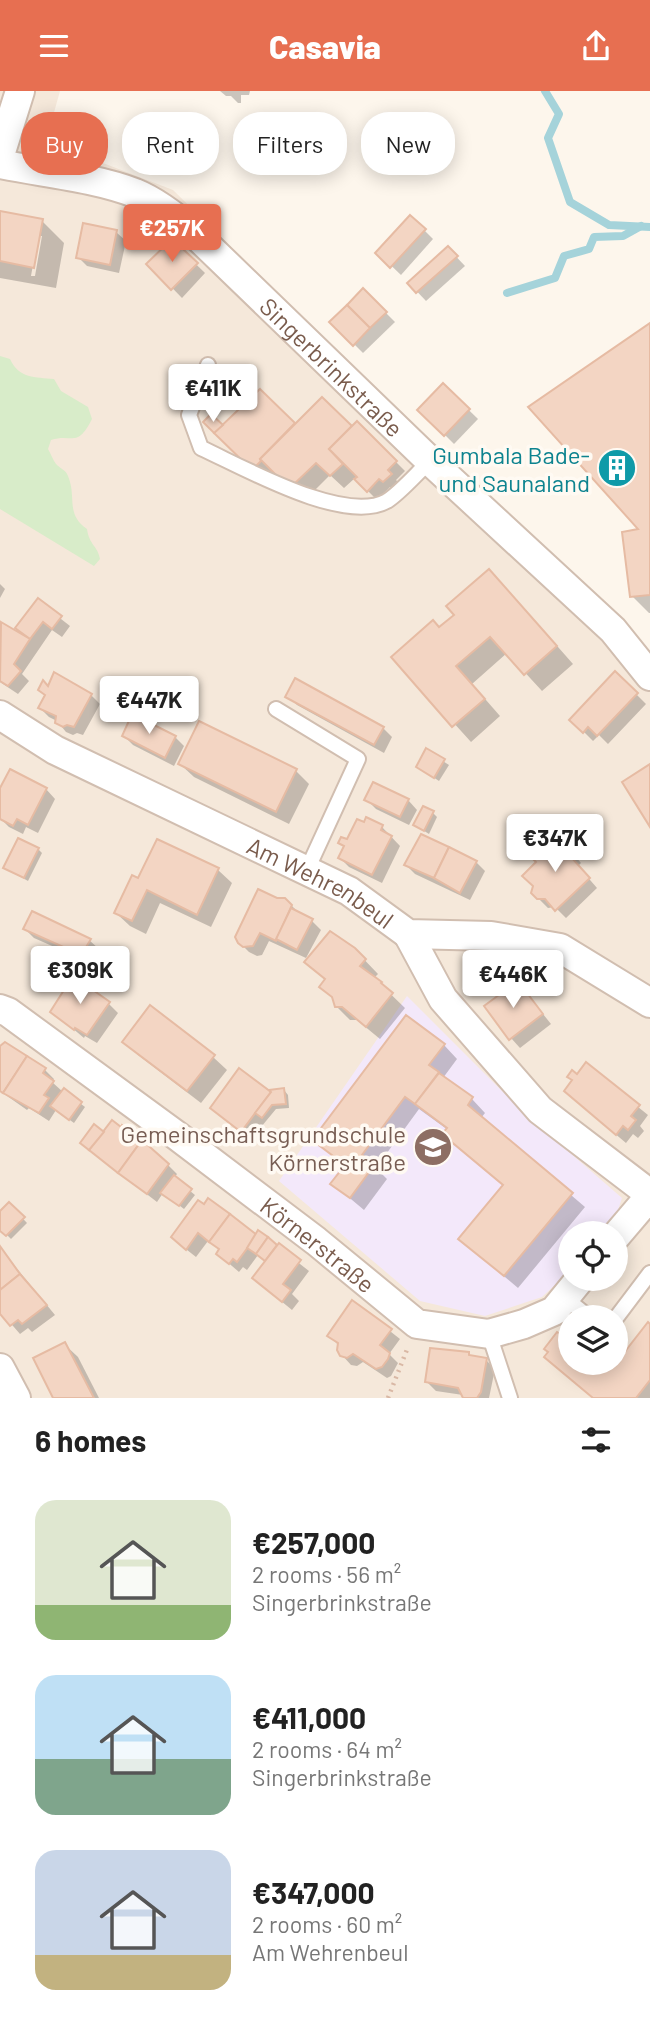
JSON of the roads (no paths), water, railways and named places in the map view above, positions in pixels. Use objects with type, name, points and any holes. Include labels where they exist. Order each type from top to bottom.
[{"type":"street","points":[[0,155],[20,91]]},
{"type":"street","name":"Singerbrinkstraße","points":[[0,164],[102,184],[135,194],[166,210],[194,233],[430,461],[613,630],[650,676]]},
{"type":"street","name":"Am Wehrenbeul","points":[[0,716],[55,750],[349,891],[408,934],[491,936],[560,948],[650,1003]]},
{"type":"street","points":[[408,934],[443,999],[540,1110],[650,1195],[628,1222]]},
{"type":"street","name":"Körnerstraße","points":[[0,1009],[8,1012],[176,1135],[316,1241],[416,1324],[489,1334]]},
{"type":"street","points":[[489,1334],[524,1324],[554,1311],[571,1291]]},
{"type":"street","points":[[0,1368],[16,1398]]},
{"type":"lane","points":[[208,365],[189,415],[201,448],[317,501],[358,508],[386,501],[430,461]]},
{"type":"lane","points":[[276,709],[358,759],[307,870]]},
{"type":"lane","points":[[626,1305],[650,1273]]},
{"type":"lane","points":[[489,1334],[510,1398]]},
{"type":"waterway","points":[[545,91],[559,114],[548,138],[570,202],[609,225],[650,227]]},
{"type":"waterway","points":[[507,293],[555,278],[564,256],[589,249],[594,237],[623,236],[641,226]]},
{"type":"place","name":"Gumbala Bade- und Saunaland","points":[[617,468]]},
{"type":"place","name":"Gemeinschaftsgrundschule Körnerstraße","points":[[433,1147]]}]
